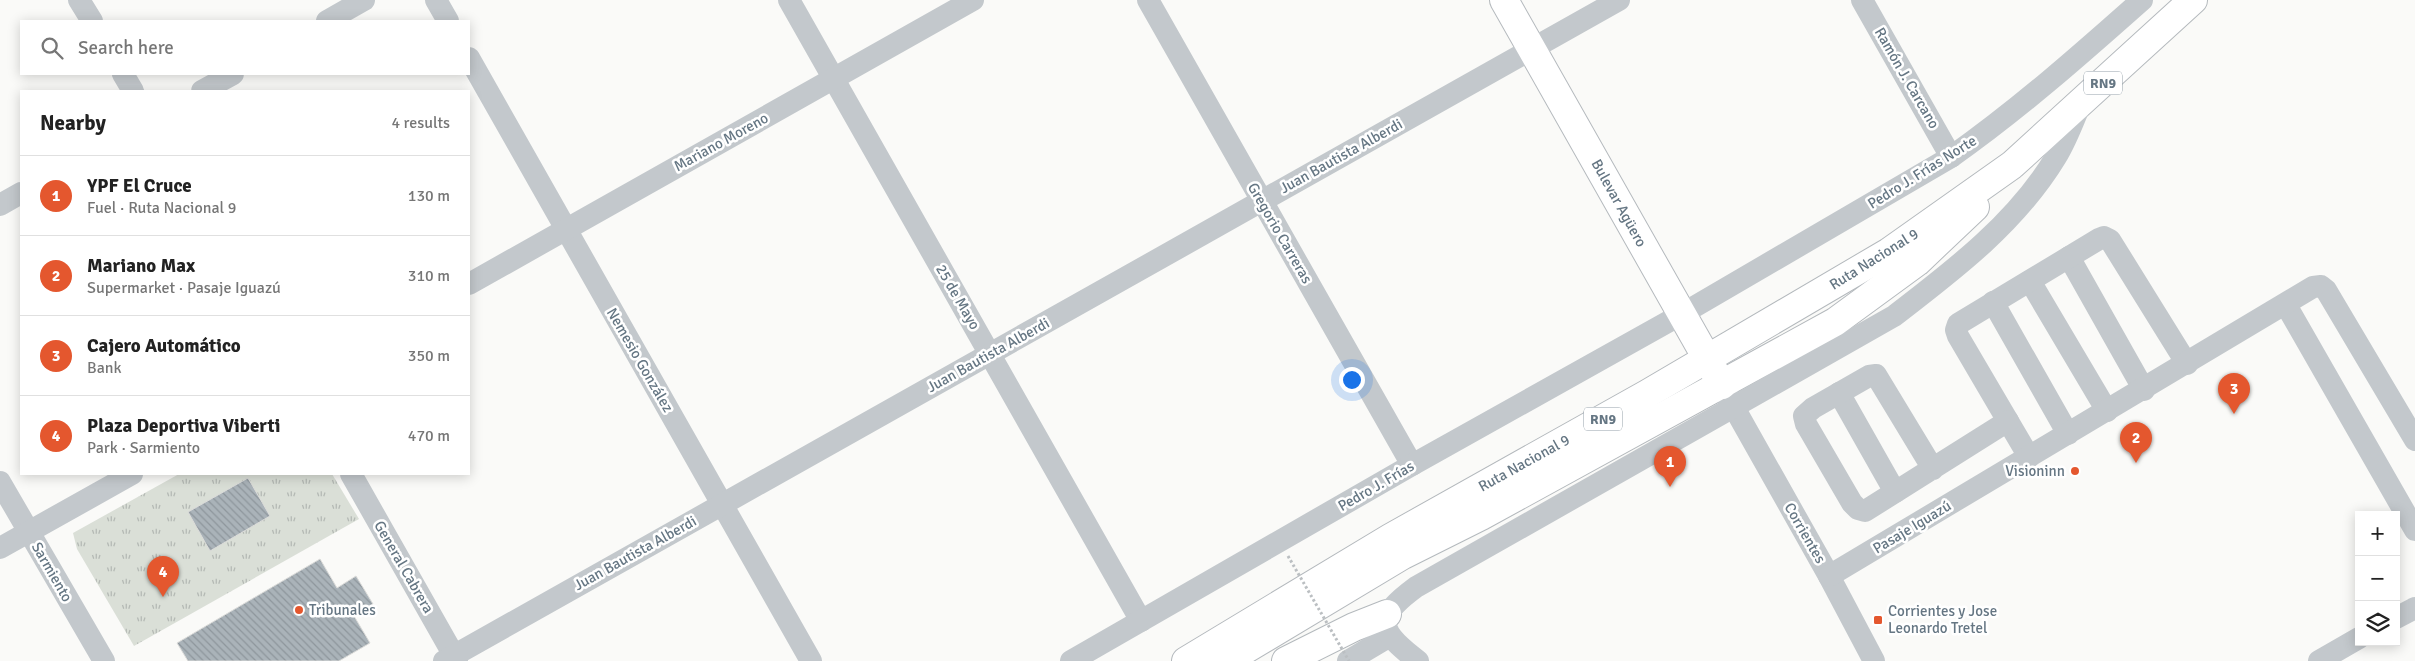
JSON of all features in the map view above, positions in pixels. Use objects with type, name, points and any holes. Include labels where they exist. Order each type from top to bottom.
[{"type":"main road","name":"Bulevar Agüero","points":[[1504,0],[1727,396]]},
{"type":"main road","name":"Ruta Nacional 9","points":[[1186,661],[1390,538],[1707,360],[1889,252],[2012,165],[2193,0]]},
{"type":"main road","name":"Ruta Nacional 9","points":[[1226,661],[1403,555],[1727,396],[1884,288],[1950,232],[1976,207],[2012,165]]},
{"type":"main road","points":[[1286,661],[1354,627],[1389,625]]},
{"type":"street","points":[[79,0],[91,20]]},
{"type":"street","points":[[329,20],[364,0]]},
{"type":"street","points":[[436,0],[447,20]]},
{"type":"street","name":"25 de Mayo","points":[[789,0],[1142,620]]},
{"type":"street","name":"Mariano Moreno","points":[[470,283],[973,0]]},
{"type":"street","name":"Gregorio Carreras","points":[[1148,0],[1412,465]]},
{"type":"street","name":"Juan Bautista Alberdi","points":[[452,659],[722,504],[1619,0]]},
{"type":"street","name":"Ramón J. Carcano","points":[[1862,0],[1951,156]]},
{"type":"street","name":"Pedro J. Frías Norte","points":[[1682,314],[1951,156],[1980,136],[2073,61],[2142,0]]},
{"type":"street","name":"Nemesio González","points":[[470,60],[811,661]]},
{"type":"street","points":[[124,75],[132,90]]},
{"type":"street","points":[[204,90],[231,75]]},
{"type":"street","points":[[1418,661],[1402,649],[1389,625],[1392,606],[1416,587],[1727,396],[1894,316],[1963,263],[2020,207],[2057,156],[2082,102]]},
{"type":"street","points":[[0,205],[20,194]]},
{"type":"street","points":[[2029,457],[1956,330],[1958,324],[2069,257],[2104,237],[2110,240],[2187,364]]},
{"type":"street","points":[[2069,257],[2144,390]]},
{"type":"street","points":[[2030,280],[2107,411]]},
{"type":"street","name":"Pasaje Iguazú","points":[[1829,576],[2314,287],[2321,286],[2326,290],[2415,440]]},
{"type":"street","points":[[1993,302],[2068,434]]},
{"type":"street","points":[[2286,305],[2413,520]]},
{"type":"street","name":"Pedro J. Frías","points":[[1071,661],[1412,465],[1682,314]]},
{"type":"street","points":[[1932,469],[1876,375],[1869,376],[1839,393],[1813,408],[1804,416],[1806,424],[1858,509],[1865,511],[1896,492],[2008,421]]},
{"type":"street","points":[[1839,393],[1896,492]]},
{"type":"street","name":"Corrientes","points":[[1727,396],[1829,576],[1874,661]]},
{"type":"street","points":[[0,548],[130,475]]},
{"type":"street","name":"General Cabrera","points":[[352,475],[452,659]]},
{"type":"street","name":"Sarmiento","points":[[0,482],[104,661]]},
{"type":"street","points":[[2400,616],[2415,608]]},
{"type":"street","points":[[1348,661],[1389,625]]},
{"type":"street","points":[[2319,661],[2355,640]]},
{"type":"path","points":[[1288,556],[1348,661]]},
{"type":"green space","points":[[177,475],[333,475],[359,519],[134,646],[77,549],[73,533]]},
{"type":"building","points":[[248,478],[270,516],[210,551],[188,512]]},
{"type":"building","name":"Tribunales","points":[[320,559],[337,588],[356,576],[373,604],[354,616],[370,643],[339,661],[188,661],[177,643]]},
{"type":"place","name":"Cajero Automático","points":[[2234,414]]},
{"type":"place","name":"Mariano Max","points":[[2136,463]]},
{"type":"place","name":"Visioninn","points":[[2075,471]]},
{"type":"place","name":"YPF El Cruce","points":[[1670,487]]},
{"type":"place","name":"Plaza Deportiva Viberti","points":[[163,597]]},
{"type":"place","name":"Tribunales","points":[[299,610]]},
{"type":"place","name":"Corrientes y Jose Leonardo Tretel","points":[[1878,620]]}]
